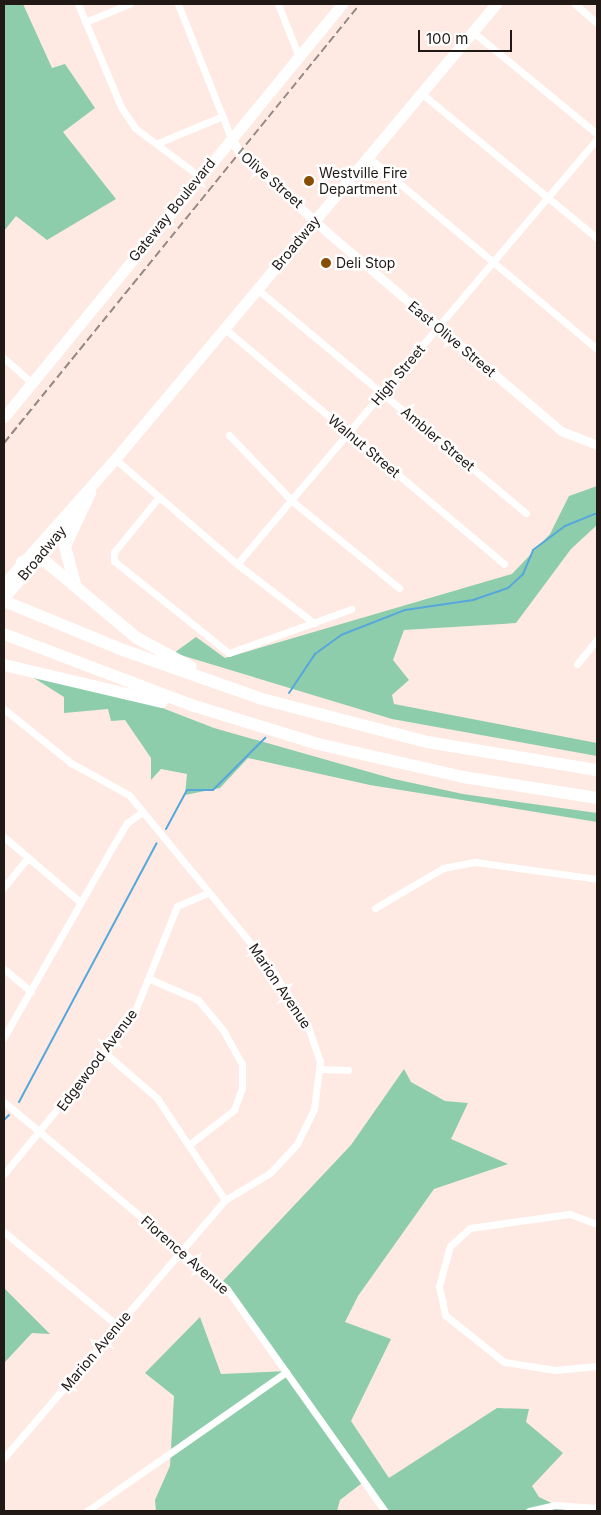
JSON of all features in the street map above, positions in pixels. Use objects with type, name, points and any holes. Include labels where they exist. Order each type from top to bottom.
[{"type":"highway","points":[[81,592],[69,571],[65,550],[90,493]]},
{"type":"highway","points":[[22,562],[38,558],[143,642],[262,699]]},
{"type":"highway","points":[[4,600],[18,607],[262,699],[427,742],[597,770]]},
{"type":"highway","points":[[4,634],[273,731]]},
{"type":"highway","points":[[4,665],[436,772],[597,798]]},
{"type":"main road","name":"Gateway Boulevard","points":[[4,417],[199,176],[300,58],[342,4]]},
{"type":"main road","name":"Broadway","points":[[4,584],[115,459],[496,4]]},
{"type":"main road","name":"Broadway","points":[[4,600],[115,459]]},
{"type":"street","points":[[78,4],[121,107],[135,128],[158,143],[199,176]]},
{"type":"street","points":[[85,22],[129,4]]},
{"type":"street","points":[[178,4],[231,138]]},
{"type":"street","points":[[278,4],[300,58]]},
{"type":"street","points":[[575,4],[597,23]]},
{"type":"street","points":[[473,32],[597,134]]},
{"type":"street","points":[[421,94],[597,238]]},
{"type":"street","points":[[158,143],[223,116]]},
{"type":"street","name":"Olive Street","points":[[231,138],[240,152],[315,221]]},
{"type":"street","name":"High Street","points":[[237,564],[597,139]]},
{"type":"street","points":[[368,157],[597,349]]},
{"type":"street","name":"East Olive Street","points":[[315,221],[561,431],[597,445]]},
{"type":"street","name":"Ambler Street","points":[[257,289],[526,513]]},
{"type":"street","name":"Walnut Street","points":[[224,328],[504,564]]},
{"type":"street","points":[[4,358],[32,382]]},
{"type":"street","points":[[229,435],[292,500],[399,588]]},
{"type":"street","points":[[115,459],[237,564],[314,623]]},
{"type":"street","points":[[159,497],[117,549],[114,560],[229,653],[351,610]]},
{"type":"street","points":[[577,664],[597,640]]},
{"type":"street","name":"Marion Avenue","points":[[4,709],[71,763],[112,783],[142,812],[258,952],[295,1004],[311,1031],[320,1069],[314,1109],[297,1144],[270,1173],[224,1200],[180,1248],[118,1326],[4,1458]]},
{"type":"street","points":[[4,1037],[127,823],[142,812]]},
{"type":"street","points":[[4,837],[80,902]]},
{"type":"street","points":[[4,887],[28,857]]},
{"type":"street","points":[[375,908],[443,868],[475,862],[597,879]]},
{"type":"street","name":"Edgewood Avenue","points":[[4,1174],[134,1016],[177,906],[208,893]]},
{"type":"street","points":[[4,970],[31,992]]},
{"type":"street","points":[[150,979],[198,1000],[223,1030],[242,1064],[240,1096],[234,1110],[190,1144]]},
{"type":"street","points":[[105,1053],[157,1098],[190,1144],[224,1200]]},
{"type":"street","points":[[320,1069],[348,1070]]},
{"type":"street","name":"Florence Avenue","points":[[4,1102],[180,1248],[227,1290],[385,1511]]},
{"type":"street","points":[[597,1224],[569,1214],[470,1228],[450,1246],[439,1286],[445,1315],[504,1362],[555,1370],[597,1366]]},
{"type":"street","points":[[4,1232],[118,1326]]},
{"type":"street","points":[[87,1511],[286,1372]]},
{"type":"street","points":[[529,1511],[554,1505],[597,1508]]},
{"type":"green space","points":[[4,4],[23,4],[52,68],[65,64],[95,108],[63,132],[116,199],[47,240],[16,216],[4,231]]},
{"type":"green space","points":[[597,486],[597,525],[571,549],[516,623],[404,630],[393,660],[409,680],[392,695],[394,704],[597,743],[597,756],[392,719],[174,653],[196,637],[225,658],[512,574],[550,534],[569,496]]},
{"type":"green space","points":[[26,673],[147,702],[214,728],[394,779],[463,794],[597,813],[597,822],[370,785],[248,758],[220,788],[185,795],[187,774],[161,769],[151,780],[151,758],[125,720],[111,721],[108,709],[64,713],[64,697]]},
{"type":"green space","points":[[404,1069],[411,1082],[445,1101],[468,1103],[451,1139],[508,1164],[434,1189],[358,1296],[345,1322],[391,1339],[351,1421],[389,1478],[497,1408],[529,1409],[526,1422],[563,1453],[532,1486],[539,1497],[568,1511],[387,1511],[366,1480],[340,1500],[337,1511],[156,1511],[155,1500],[170,1466],[174,1396],[145,1373],[200,1317],[221,1374],[288,1371],[222,1282],[351,1145]]},
{"type":"green space","points":[[4,1288],[50,1334],[32,1333],[4,1363]]},
{"type":"waterway","points":[[289,693],[315,654],[341,635],[405,610],[473,600],[508,588],[523,574],[533,550],[565,526],[597,513]]},
{"type":"waterway","points":[[166,829],[187,790],[213,790],[265,738]]},
{"type":"waterway","points":[[19,1102],[157,843]]},
{"type":"waterway","points":[[4,1120],[9,1115]]},
{"type":"railway","points":[[4,443],[360,4]]},
{"type":"place","name":"Westville Fire Department","points":[[309,181]]},
{"type":"place","name":"Deli Stop","points":[[326,263]]}]
